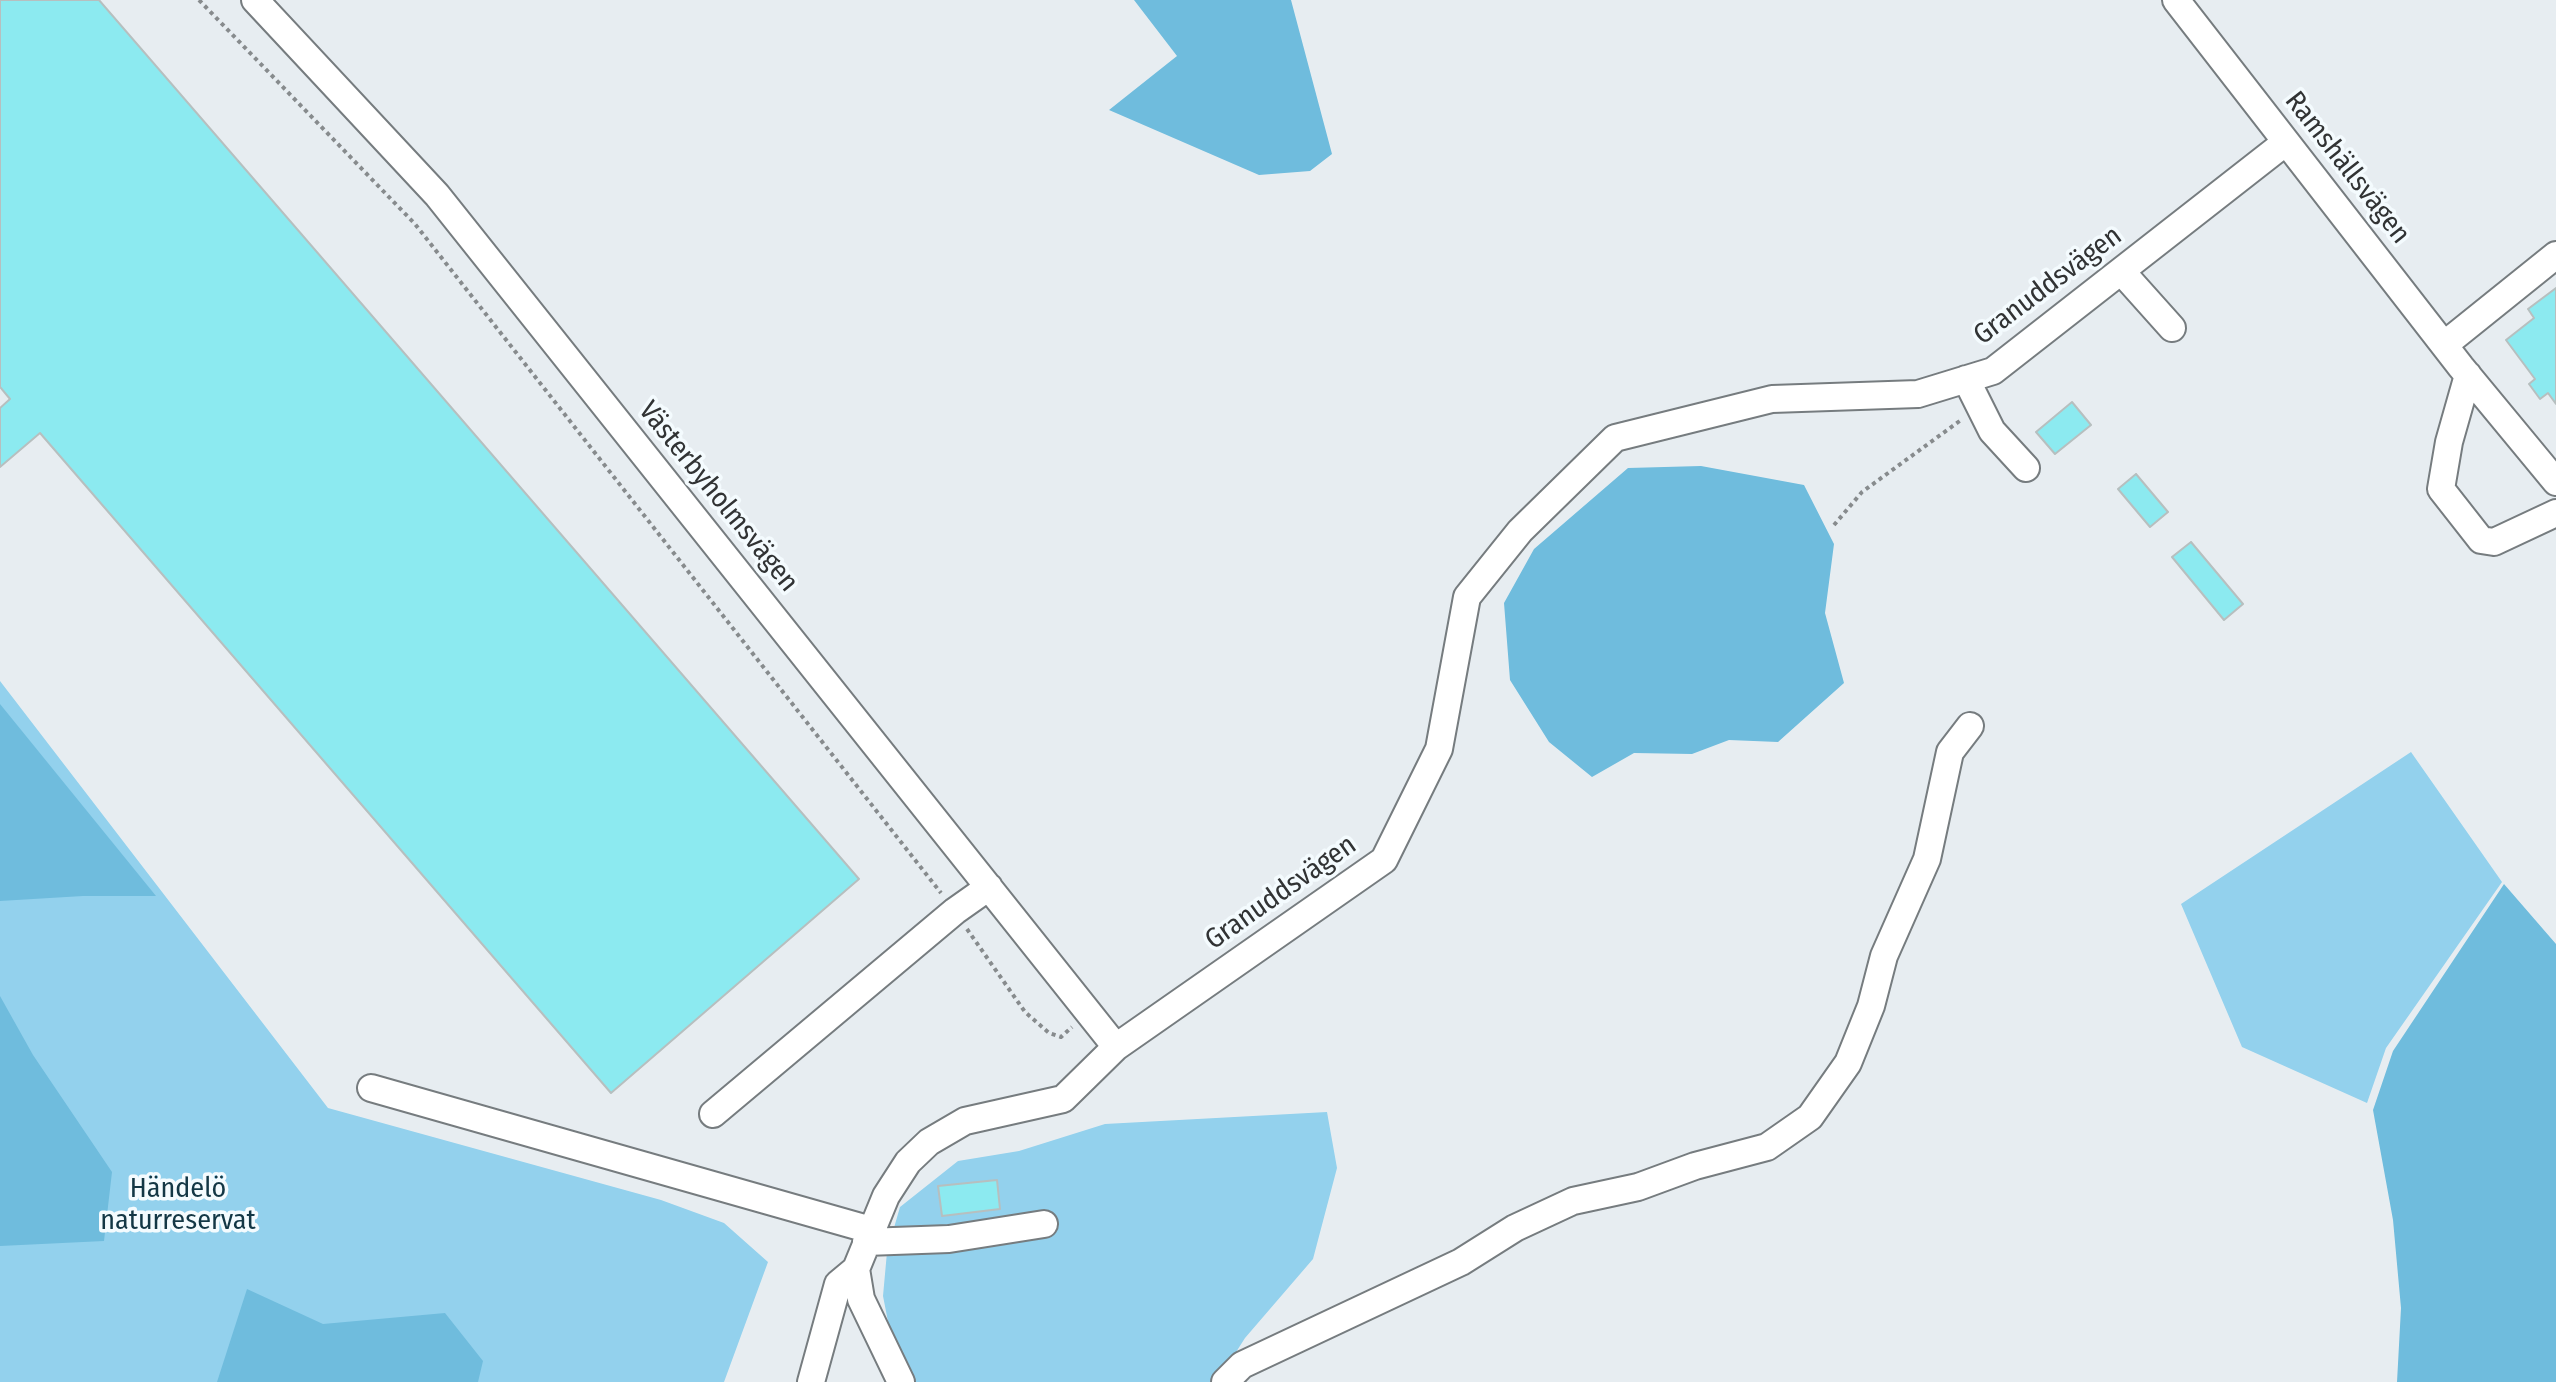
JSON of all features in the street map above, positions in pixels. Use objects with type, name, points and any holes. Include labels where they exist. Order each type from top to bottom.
[{"type":"street","name":"Västerbyholmsvägen","points":[[255,0],[437,195],[1116,1047]]},
{"type":"street","name":"Ramshällsvägen","points":[[2176,0],[2444,345],[2556,482]]},
{"type":"street","name":"Granuddsvägen","points":[[811,1382],[838,1284],[856,1269],[886,1196],[908,1162],[929,1142],[965,1121],[1063,1099],[1116,1047],[1384,860],[1439,749],[1467,597],[1520,531],[1615,438],[1772,399],[1918,394],[1993,371],[2286,142]]},
{"type":"street","points":[[2444,345],[2556,255]]},
{"type":"street","points":[[2121,271],[2172,328]]},
{"type":"street","points":[[2468,375],[2449,442],[2441,489],[2481,540],[2494,542],[2556,513]]},
{"type":"street","points":[[1966,379],[1992,431],[2026,468]]},
{"type":"street","points":[[1225,1382],[1242,1365],[1461,1262],[1515,1228],[1573,1201],[1638,1187],[1695,1166],[1767,1147],[1810,1117],[1848,1063],[1871,1006],[1884,956],[1927,859],[1950,752],[1970,726]]},
{"type":"street","points":[[713,1114],[955,911],[989,887]]},
{"type":"street","points":[[371,1088],[869,1236],[949,1239],[1044,1224]]},
{"type":"street","points":[[856,1269],[861,1299],[901,1382]]},
{"type":"path","points":[[199,0],[415,224],[955,911],[1025,1012],[1049,1033],[1061,1037],[1089,1013]]},
{"type":"path","points":[[1834,525],[1862,492],[1979,407]]},
{"type":"green space","name":"Händelö naturreservat","points":[[0,681],[328,1108],[661,1200],[724,1223],[768,1262],[724,1382],[0,1382]]},
{"type":"green space","points":[[2411,752],[2502,882],[2386,1048],[2367,1103],[2242,1047],[2181,904]]},
{"type":"green space","points":[[1327,1112],[1337,1168],[1313,1259],[1245,1338],[1217,1382],[916,1382],[892,1342],[883,1296],[887,1252],[900,1207],[958,1161],[1019,1151],[1105,1124]]},
{"type":"shaded area","points":[[1134,0],[1291,0],[1332,154],[1310,171],[1259,175],[1109,110],[1177,56]]},
{"type":"shaded area","points":[[1701,466],[1804,485],[1834,544],[1825,613],[1844,683],[1778,742],[1729,740],[1692,754],[1634,753],[1592,777],[1549,742],[1510,680],[1504,603],[1534,549],[1628,468]]},
{"type":"shaded area","points":[[0,704],[156,896],[0,901]]},
{"type":"shaded area","points":[[2504,884],[2556,944],[2556,1382],[2397,1382],[2401,1308],[2393,1220],[2373,1110],[2393,1051]]},
{"type":"shaded area","points":[[0,996],[33,1055],[112,1172],[104,1241],[0,1246]]},
{"type":"shaded area","points":[[247,1289],[323,1324],[445,1313],[483,1361],[478,1382],[217,1382]]},
{"type":"building","points":[[0,0],[99,0],[859,879],[611,1093],[40,433],[0,467],[0,408],[10,399],[0,387]]},
{"type":"building","points":[[2556,288],[2556,404],[2548,393],[2540,399],[2529,384],[2535,379],[2506,340],[2534,318],[2528,309]]},
{"type":"building","points":[[2072,402],[2091,425],[2055,454],[2036,432]]},
{"type":"building","points":[[2136,474],[2168,512],[2150,527],[2118,489]]},
{"type":"building","points":[[2191,542],[2243,604],[2224,620],[2172,557]]},
{"type":"building","points":[[997,1180],[1000,1209],[942,1216],[938,1186]]}]
